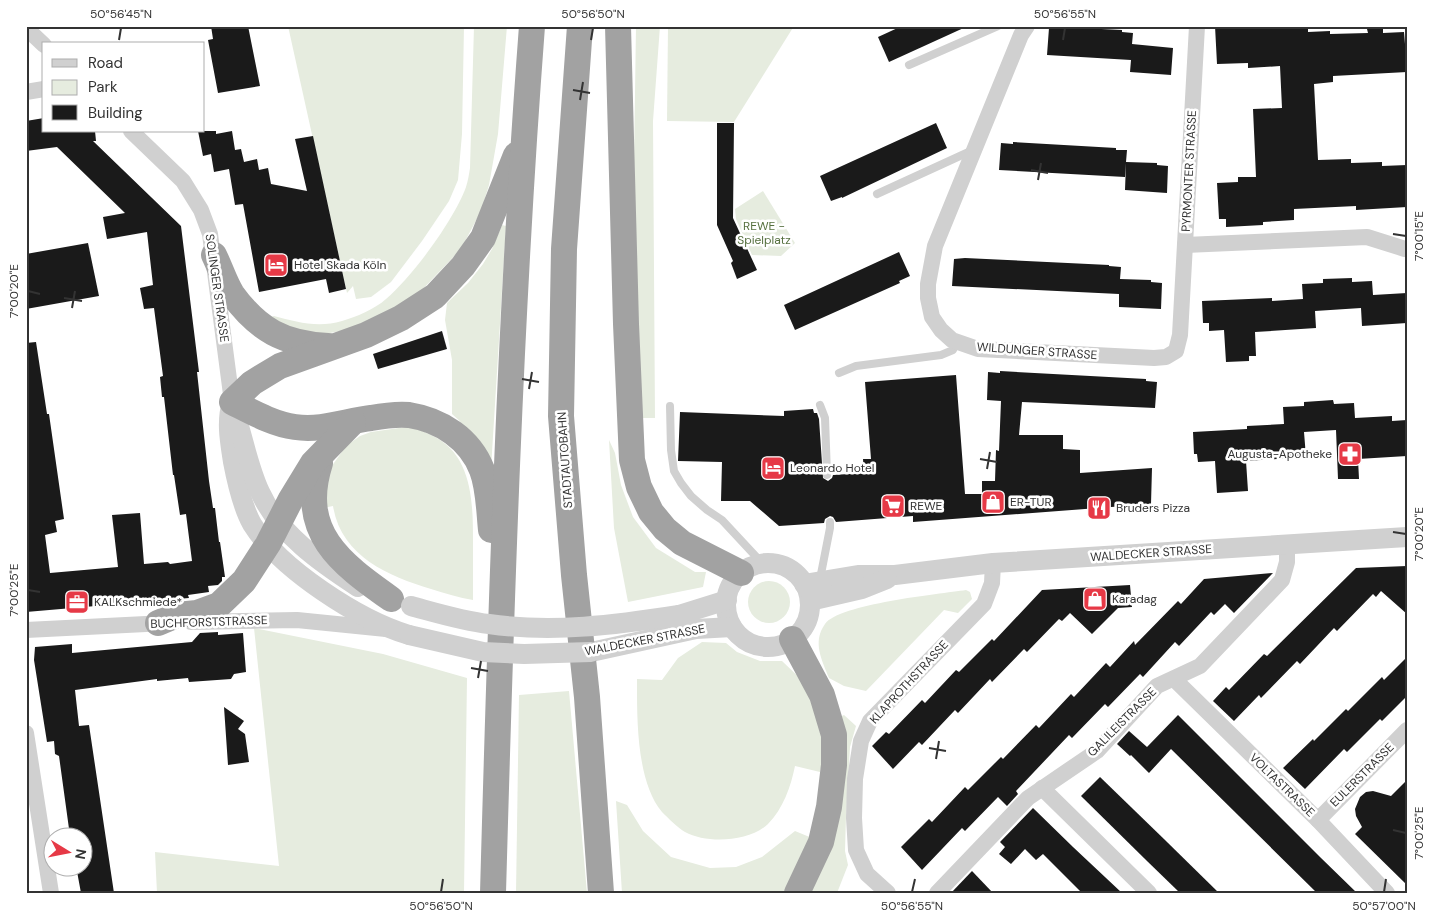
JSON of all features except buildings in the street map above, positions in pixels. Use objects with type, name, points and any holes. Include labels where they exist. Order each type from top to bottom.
[{"type":"highway","points":[[493,893],[507,444],[524,133],[532,26]]},
{"type":"highway","name":"STADTAUTOBAHN","points":[[580,26],[564,249],[561,416],[574,575],[587,697],[601,893]]},
{"type":"highway","points":[[618,26],[624,265],[632,460],[639,486],[651,512],[665,529],[682,543],[751,568]]},
{"type":"highway","points":[[501,601],[482,470],[469,447],[459,436],[435,423],[408,415],[371,418],[318,428],[296,428],[274,422],[232,402],[252,383],[273,370],[366,335],[408,313],[435,296],[463,266],[483,238],[524,133]]},
{"type":"highway","points":[[214,255],[232,293],[266,329],[292,342],[336,346]]},
{"type":"highway","points":[[158,623],[177,615],[219,606],[244,581],[274,533],[291,499],[313,463],[353,422]]},
{"type":"highway","points":[[324,450],[315,478],[313,496],[314,511],[320,531],[343,562],[401,602]]},
{"type":"highway","points":[[792,639],[822,695],[834,735],[834,765],[829,807],[821,842],[798,893]]},
{"type":"street","name":"WILDUNGER STRASSE","points":[[1027,26],[1021,35],[935,246],[928,284],[928,298],[932,317],[941,330],[952,340],[978,349],[1154,358],[1166,357],[1176,351],[1180,335],[1185,245]]},
{"type":"street","name":"PYRMONTER STRASSE","points":[[1197,26],[1185,245],[1367,237],[1405,249]]},
{"type":"street","points":[[26,28],[42,44]]},
{"type":"street","points":[[26,92],[42,89]]},
{"type":"street","name":"SOLINGER STRASSE","points":[[132,132],[183,181],[201,210],[210,234],[232,402],[260,491],[268,507],[274,533],[306,578],[355,612],[400,633]]},
{"type":"street","name":"SOLINGER STRASSE","points":[[274,533],[291,536],[339,575],[360,588],[401,602]]},
{"type":"street","name":"WALDECKER STRASSE","points":[[811,589],[858,575],[895,575],[993,563],[1407,537]]},
{"type":"street","name":"GALILEISTRASSE","points":[[938,893],[1028,798],[1097,750],[1157,686],[1200,666],[1282,580],[1287,562],[1287,544]]},
{"type":"street","points":[[776,563],[788,568],[799,576],[811,589],[810,612],[806,622],[792,639],[780,645],[767,647],[753,644],[732,627],[727,614],[726,600],[730,587],[751,568],[776,563]]},
{"type":"street","name":"KLAPROTHSTRASSE","points":[[888,893],[867,874],[856,850],[854,818],[855,779],[861,741],[870,721],[984,604],[992,583],[993,563]]},
{"type":"street","name":"WALDECKER STRASSE","points":[[400,633],[483,652],[524,654],[591,652],[681,623],[726,600]]},
{"type":"street","name":"WALDECKER STRASSE","points":[[401,602],[488,624],[523,628],[557,628],[636,622],[681,623],[696,629],[732,627]]},
{"type":"street","name":"BUCHFORSTSTRASSE","points":[[26,630],[158,623],[297,620],[400,633]]},
{"type":"street","name":"VOLTASTRASSE","points":[[1174,679],[1318,820],[1387,893]]},
{"type":"street","name":"EULERSTRASSE","points":[[1318,820],[1407,730]]},
{"type":"street","points":[[26,733],[50,893]]},
{"type":"street","points":[[1042,788],[1149,893]]},
{"type":"lane","points":[[909,65],[998,26]]},
{"type":"lane","points":[[877,194],[975,149]]},
{"type":"lane","points":[[839,374],[856,366],[941,355],[953,350],[957,342]]},
{"type":"lane","points":[[820,405],[825,418],[828,475]]},
{"type":"lane","points":[[670,406],[671,450],[674,471],[691,496],[722,520],[751,568]]},
{"type":"lane","points":[[811,589],[830,528],[830,522]]},
{"type":"green space","points":[[288,26],[464,26],[462,134],[458,180],[449,201],[422,241],[391,282],[371,297],[356,299],[353,286],[347,293]]},
{"type":"green space","points":[[474,26],[507,26],[498,134],[489,185],[481,211],[461,249],[420,292],[399,307],[346,330],[314,336],[296,334],[270,317],[274,316],[307,323],[324,324],[359,315],[382,303],[397,289],[443,231],[466,187],[470,168]]},
{"type":"green space","points":[[636,26],[660,26],[653,121],[655,418],[640,418],[634,160]]},
{"type":"green space","points":[[668,26],[794,26],[734,122],[667,121]]},
{"type":"green space","name":"REWE - Spielplatz","points":[[763,191],[795,243],[781,256],[752,255],[736,219],[735,209]]},
{"type":"green space","points":[[502,225],[506,226],[491,469],[470,433],[452,414],[452,360],[445,320],[447,303],[468,283],[483,264],[492,249]]},
{"type":"green space","points":[[406,427],[425,432],[445,443],[463,467],[471,496],[473,600],[415,584],[383,570],[356,551],[338,523],[333,506],[323,508],[329,470],[346,446],[360,436],[371,432]]},
{"type":"green space","points":[[609,440],[615,453],[621,485],[633,517],[656,548],[695,572],[706,572],[703,587],[628,602],[614,528]]},
{"type":"green space","points":[[769,581],[784,587],[790,602],[784,617],[769,623],[754,617],[748,602],[754,587]]},
{"type":"green space","points":[[966,590],[970,592],[972,599],[958,613],[944,610],[866,691],[844,686],[829,678],[820,651],[819,638],[825,624],[834,617],[849,611],[891,601]]},
{"type":"green space","points":[[254,628],[383,654],[467,678],[464,893],[157,893],[155,852],[279,866]]},
{"type":"green space","points":[[702,642],[726,643],[737,652],[760,661],[782,661],[805,683],[821,720],[825,752],[820,772],[795,766],[786,797],[773,818],[760,830],[739,838],[705,838],[694,836],[682,830],[662,812],[653,799],[643,766],[638,730],[637,679],[662,680],[678,658]]},
{"type":"green space","points":[[569,691],[587,893],[516,893],[519,695]]},
{"type":"green space","points":[[844,715],[856,726],[850,747],[846,816],[845,851],[848,865],[837,893],[810,893],[835,719]]},
{"type":"green space","points":[[616,801],[627,805],[643,831],[671,857],[710,868],[736,867],[762,857],[795,831],[812,838],[788,893],[622,893]]},
{"type":"place","name":"Hotel Skada Köln","points":[[276,265]]},
{"type":"place","name":"Augusta-Apotheke","points":[[1350,454]]},
{"type":"place","name":"Leonardo Hotel","points":[[773,468]]},
{"type":"place","name":"ER-TUR","points":[[993,502]]},
{"type":"place","name":"REWE","points":[[893,506]]},
{"type":"place","name":"Bruders Pizza","points":[[1099,508]]},
{"type":"place","name":"Karadag","points":[[1095,599]]},
{"type":"place","name":"KALKschmiede*","points":[[77,602]]}]
